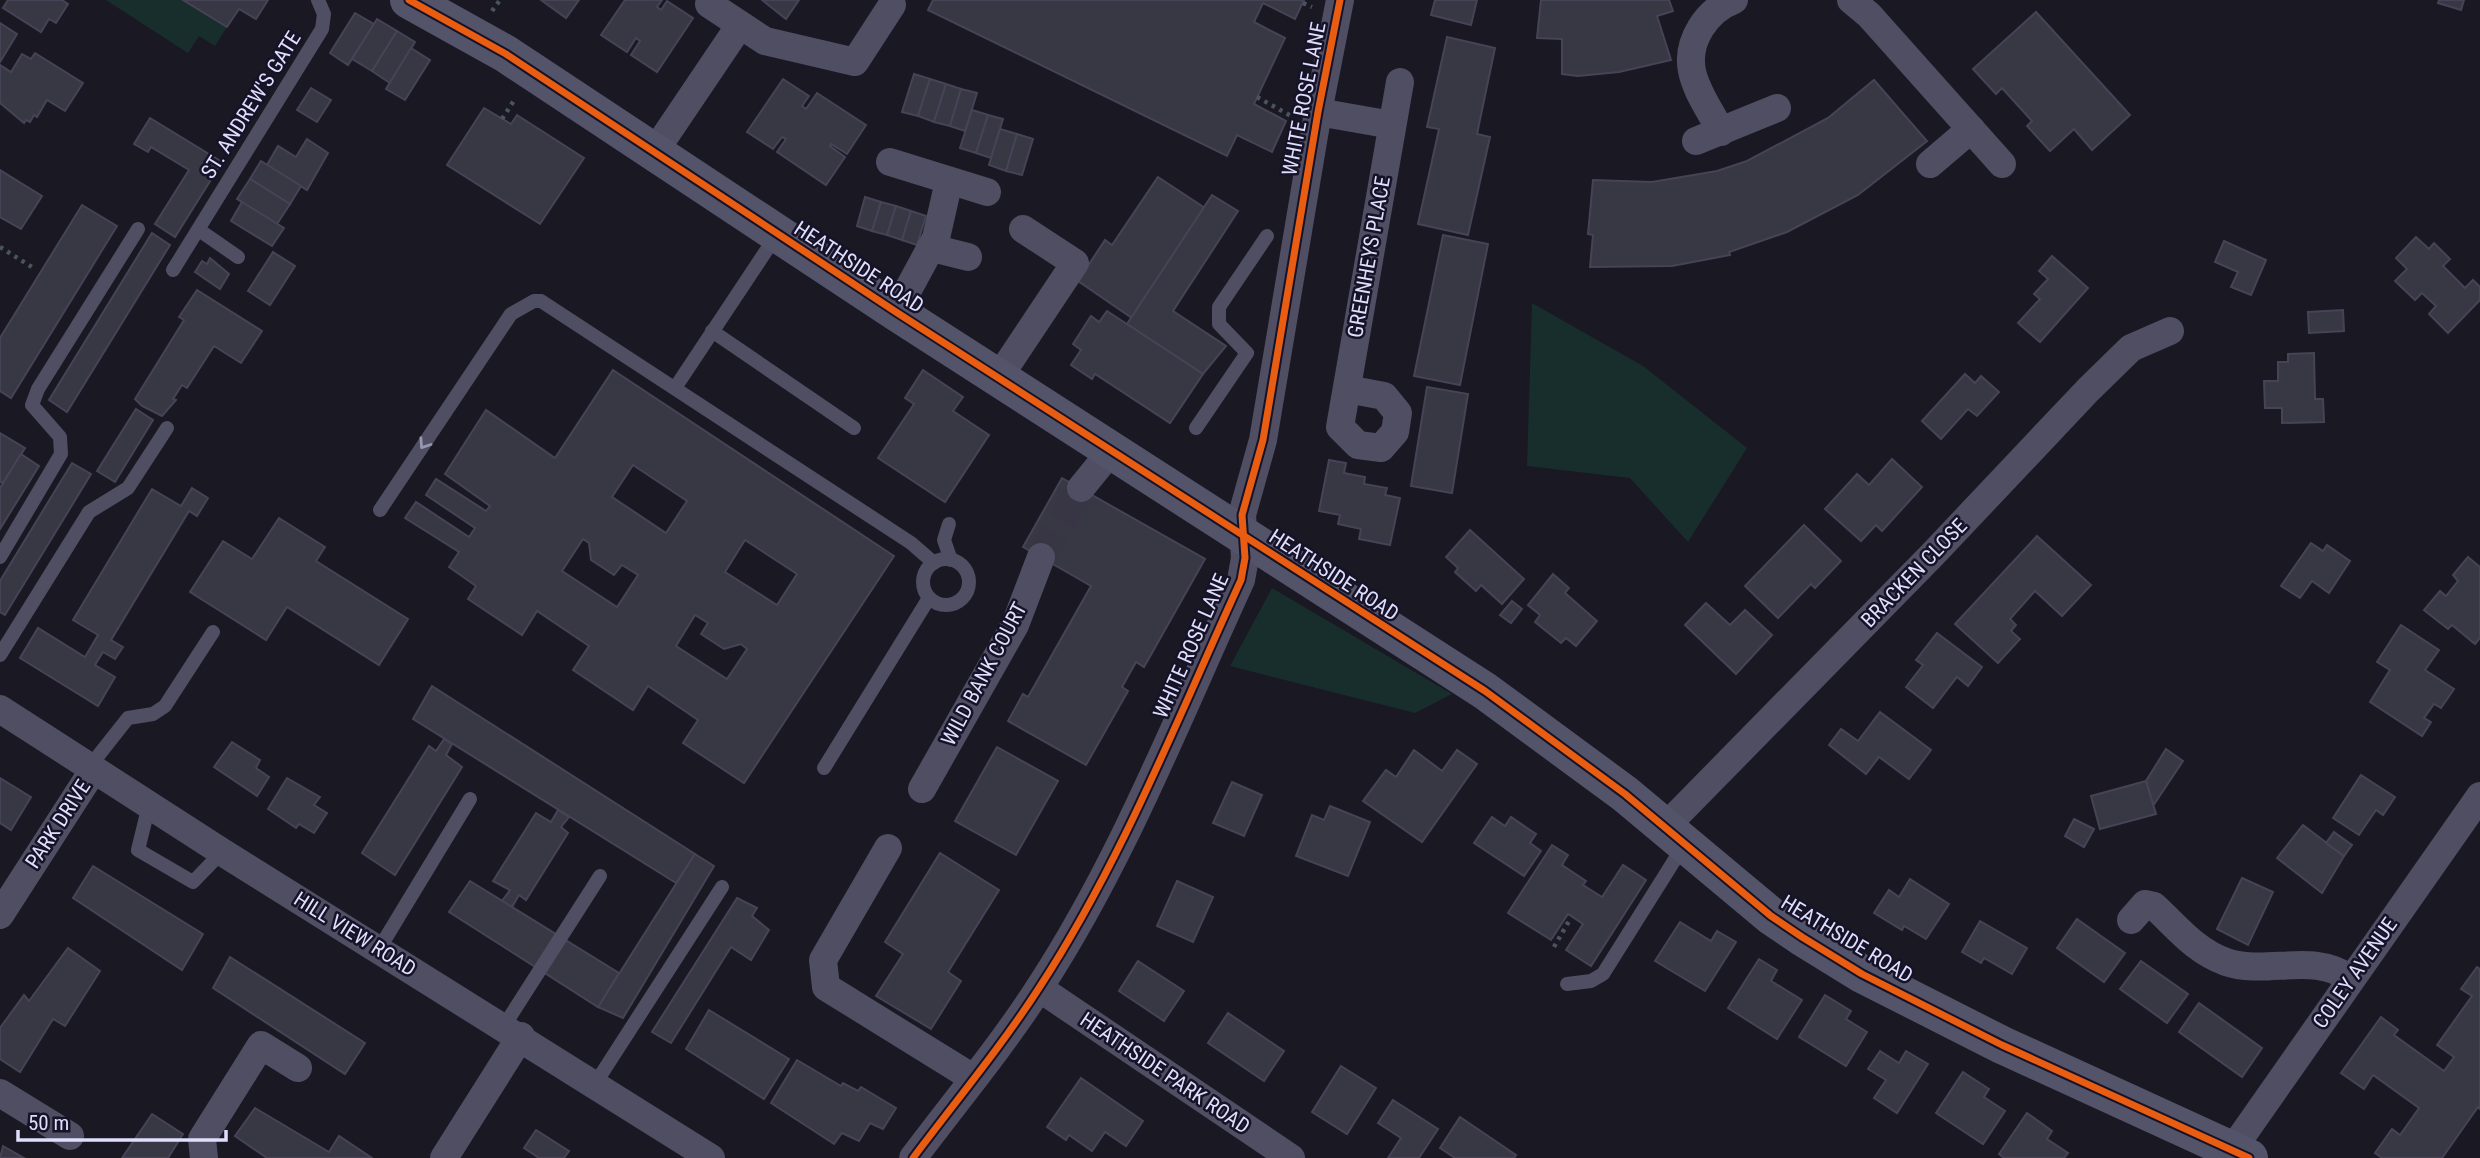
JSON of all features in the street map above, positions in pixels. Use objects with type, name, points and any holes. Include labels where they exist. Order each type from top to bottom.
[{"type":"street","name":"WHITE ROSE LANE","points":[[913,1158],[1039,988],[1095,890],[1162,755],[1241,580],[1245,558],[1242,515],[1263,440],[1306,118],[1340,0]]},
{"type":"street","points":[[1734,0],[1716,7],[1709,16],[1700,29],[1692,57],[1708,137],[1777,108]]},
{"type":"street","points":[[1851,0],[1869,15],[2002,164]]},
{"type":"street","points":[[709,4],[765,41],[855,62],[892,5]]},
{"type":"street","name":"HEATHSIDE ROAD","points":[[434,6],[777,235],[1112,450],[1242,537],[1485,691],[1675,835],[1772,916],[1862,974],[2082,1083],[2241,1154]]},
{"type":"street","points":[[655,152],[740,25]]},
{"type":"street","name":"GREENHEYS PLACE","points":[[1347,389],[1400,82]]},
{"type":"street","points":[[1306,118],[1392,125]]},
{"type":"street","points":[[1930,164],[1970,129]]},
{"type":"street","points":[[890,162],[987,192]]},
{"type":"street","points":[[896,312],[932,248],[948,181]]},
{"type":"street","points":[[999,377],[1074,263],[1023,229]]},
{"type":"street","points":[[932,248],[968,257]]},
{"type":"street","name":"BRACKEN CLOSE","points":[[1675,835],[2088,390],[2131,348],[2171,331]]},
{"type":"street","points":[[1081,488],[1112,450]]},
{"type":"street","name":"WILD BANK COURT","points":[[922,789],[1015,625],[1041,557]]},
{"type":"street","name":"HILL VIEW ROAD","points":[[0,709],[222,852],[513,1031],[712,1158]]},
{"type":"street","name":"PARK DRIVE","points":[[0,915],[92,767]]},
{"type":"street","name":"COLEY AVENUE","points":[[2241,1154],[2351,979],[2480,796]]},
{"type":"street","points":[[888,848],[823,960],[826,987],[973,1078]]},
{"type":"street","points":[[2131,920],[2145,904],[2154,906],[2194,945],[2227,962],[2262,966],[2320,965],[2338,969],[2351,979]]},
{"type":"street","name":"HEATHSIDE PARK ROAD","points":[[1039,988],[1291,1158]]},
{"type":"street","points":[[444,1158],[513,1031]]},
{"type":"street","points":[[204,1158],[202,1139],[261,1045],[298,1068]]},
{"type":"street","points":[[0,1093],[70,1136]]},
{"type":"lane","name":"ST. ANDREW'S GATE","points":[[173,270],[322,29],[324,13],[318,0]]},
{"type":"lane","points":[[0,557],[61,454],[60,437],[32,405],[38,389],[138,229]]},
{"type":"lane","points":[[198,230],[238,257]]},
{"type":"lane","points":[[675,388],[777,235]]},
{"type":"lane","points":[[1266,236],[1219,307],[1219,324],[1247,353],[1275,360]]},
{"type":"lane","points":[[380,510],[511,314],[538,300],[911,543],[934,563]]},
{"type":"lane","points":[[712,331],[855,428]]},
{"type":"lane","points":[[1196,428],[1247,353]]},
{"type":"lane","points":[[0,655],[89,512],[128,488],[167,428]]},
{"type":"lane","points":[[949,524],[944,540],[951,560]]},
{"type":"lane","points":[[951,560],[961,565],[968,575],[968,590],[958,602],[941,605],[929,598],[923,586],[924,576],[934,563],[951,560]]},
{"type":"lane","points":[[824,768],[929,598]]},
{"type":"lane","points":[[92,767],[128,718],[153,714],[165,706],[213,632]]},
{"type":"lane","points":[[379,949],[470,799]]},
{"type":"lane","points":[[149,805],[138,850],[193,882],[222,852]]},
{"type":"lane","points":[[1567,984],[1591,981],[1603,974],[1675,835]]},
{"type":"lane","points":[[513,1031],[600,876]]},
{"type":"lane","points":[[596,1084],[722,887]]},
{"type":"path","points":[[1257,97],[1296,119],[1306,118]]},
{"type":"path","points":[[0,247],[35,269]]},
{"type":"path","points":[[1554,947],[1569,921]]},
{"type":"green space","points":[[106,0],[183,0],[227,27],[215,46],[199,36],[188,53]]},
{"type":"green space","points":[[1532,303],[1643,366],[1747,448],[1688,542],[1630,478],[1527,466]]},
{"type":"green space","points":[[1272,588],[1452,694],[1415,713],[1230,666]]},
{"type":"building","points":[[8,0],[62,0],[68,4],[56,23],[49,19],[41,32],[3,8]]},
{"type":"building","points":[[183,0],[268,0],[256,19],[239,9],[227,27]]},
{"type":"building","points":[[541,0],[579,0],[566,18]]},
{"type":"building","points":[[625,0],[662,0],[657,7],[661,10],[667,1],[693,18],[657,72],[631,55],[640,41],[636,38],[627,52],[601,35]]},
{"type":"building","points":[[762,0],[799,0],[786,19]]},
{"type":"building","points":[[933,0],[1304,0],[1295,19],[1263,3],[1254,22],[1285,38],[1254,104],[1286,121],[1272,152],[1237,135],[1227,156],[928,10]]},
{"type":"building","points":[[1435,0],[1477,0],[1471,25],[1431,15]]},
{"type":"building","points":[[1541,0],[1669,0],[1673,11],[1657,16],[1671,60],[1619,72],[1578,76],[1562,74],[1562,39],[1537,38]]},
{"type":"building","points":[[2439,0],[2464,0],[2461,10],[2438,3]]},
{"type":"building","points":[[2036,12],[2130,115],[2092,150],[2074,129],[2050,151],[2027,126],[2032,121],[2002,88],[1996,94],[1973,69]]},
{"type":"building","points":[[355,13],[374,24],[348,65],[330,53]]},
{"type":"building","points":[[377,19],[397,31],[372,71],[352,59]]},
{"type":"building","points":[[0,23],[17,34],[0,62]]},
{"type":"building","points":[[397,31],[415,42],[390,83],[372,71]]},
{"type":"building","points":[[1447,37],[1495,48],[1477,134],[1490,137],[1468,235],[1418,224],[1439,129],[1427,127]]},
{"type":"building","points":[[411,48],[430,60],[405,100],[386,89]]},
{"type":"building","points":[[35,53],[83,83],[65,111],[47,100],[37,117],[34,115],[30,122],[26,120],[24,123],[0,103],[0,65],[11,72],[22,54],[31,59]]},
{"type":"building","points":[[914,74],[930,79],[918,116],[902,112]]},
{"type":"building","points":[[783,79],[809,96],[802,106],[806,109],[817,93],[866,125],[847,154],[831,144],[830,146],[845,157],[826,185],[777,152],[786,139],[782,137],[773,149],[747,132]]},
{"type":"building","points":[[930,79],[946,84],[934,122],[918,116]]},
{"type":"building","points":[[1874,80],[1927,141],[1858,195],[1787,232],[1729,252],[1730,255],[1672,266],[1590,267],[1593,235],[1588,234],[1593,180],[1652,182],[1717,171],[1747,161],[1828,118]]},
{"type":"building","points":[[946,84],[961,89],[950,126],[934,122]]},
{"type":"building","points":[[311,88],[331,100],[317,122],[297,110]]},
{"type":"building","points":[[961,89],[977,93],[965,131],[950,126]]},
{"type":"building","points":[[484,108],[511,124],[517,115],[584,158],[540,224],[447,165]]},
{"type":"building","points":[[972,110],[988,115],[976,153],[960,148]]},
{"type":"building","points":[[988,115],[1003,119],[991,158],[976,153]]},
{"type":"building","points":[[150,118],[222,162],[175,237],[155,224],[189,170],[151,147],[148,152],[134,144]]},
{"type":"building","points":[[1000,129],[1017,134],[1006,171],[989,165]]},
{"type":"building","points":[[1017,134],[1033,139],[1022,175],[1006,171]]},
{"type":"building","points":[[307,139],[328,153],[307,190],[267,165],[278,146],[296,157]]},
{"type":"building","points":[[261,161],[301,186],[290,204],[250,179]]},
{"type":"building","points":[[0,170],[42,196],[21,229],[0,217]]},
{"type":"building","points":[[1158,177],[1205,208],[1132,318],[1078,281],[1105,240],[1112,245]]},
{"type":"building","points":[[250,179],[290,204],[277,224],[237,199]]},
{"type":"building","points":[[1212,195],[1238,211],[1173,311],[1226,346],[1203,374],[1127,324]]},
{"type":"building","points":[[865,197],[881,202],[872,231],[857,226]]},
{"type":"building","points":[[242,202],[284,228],[272,246],[231,221]]},
{"type":"building","points":[[881,202],[896,206],[887,235],[872,231]]},
{"type":"building","points":[[82,205],[117,226],[11,398],[0,391],[0,338]]},
{"type":"building","points":[[896,206],[911,211],[902,240],[887,235]]},
{"type":"building","points":[[911,211],[926,216],[917,245],[902,240]]},
{"type":"building","points":[[152,233],[170,245],[67,412],[49,400]]},
{"type":"building","points":[[1443,235],[1488,244],[1460,385],[1414,376]]},
{"type":"building","points":[[2416,237],[2429,249],[2434,243],[2450,259],[2443,266],[2465,288],[2473,280],[2480,287],[2480,300],[2448,333],[2429,314],[2436,306],[2422,293],[2415,300],[2395,281],[2407,269],[2396,258]]},
{"type":"building","points":[[2224,241],[2266,260],[2251,295],[2231,287],[2238,272],[2215,262]]},
{"type":"building","points":[[273,252],[295,266],[270,305],[248,291]]},
{"type":"building","points":[[2052,256],[2088,288],[2040,342],[2018,323],[2040,299],[2034,294],[2048,279],[2039,271]]},
{"type":"building","points":[[210,258],[229,274],[220,289],[195,272],[202,261],[207,264]]},
{"type":"building","points":[[197,290],[262,331],[241,363],[214,346],[187,388],[182,385],[173,399],[176,400],[162,416],[142,406],[135,399],[184,320],[179,317]]},
{"type":"building","points":[[2343,310],[2344,331],[2309,333],[2308,312]]},
{"type":"building","points":[[1107,311],[1203,374],[1170,423],[1095,374],[1092,379],[1071,365],[1081,350],[1073,344],[1091,316],[1099,322]]},
{"type":"building","points":[[2314,353],[2315,399],[2323,399],[2324,422],[2282,423],[2282,408],[2265,408],[2264,381],[2278,381],[2278,362],[2288,362],[2288,354]]},
{"type":"building","points":[[613,370],[894,556],[744,783],[683,743],[698,720],[648,686],[633,710],[573,670],[589,646],[537,611],[522,635],[468,599],[476,586],[449,567],[459,552],[405,518],[416,502],[469,537],[475,528],[426,495],[436,479],[486,511],[490,506],[445,474],[486,410],[555,458]],"holes":[[[633,465],[687,501],[666,533],[612,497]],[[583,539],[589,543],[591,560],[614,575],[622,565],[638,575],[617,607],[562,571]],[[745,540],[797,574],[777,605],[725,572]],[[695,615],[708,623],[701,634],[724,649],[741,644],[747,649],[727,679],[676,646]]]},
{"type":"building","points":[[923,370],[963,397],[953,411],[989,435],[945,502],[878,458],[914,404],[905,398]]},
{"type":"building","points":[[1965,374],[1975,383],[1981,376],[1999,392],[1977,416],[1968,409],[1941,439],[1922,421]]},
{"type":"building","points":[[1427,387],[1468,394],[1452,493],[1411,486]]},
{"type":"building","points":[[136,409],[153,420],[115,482],[97,471]]},
{"type":"building","points":[[0,433],[25,448],[3,483],[0,482]]},
{"type":"building","points":[[21,454],[39,466],[0,529],[0,488]]},
{"type":"building","points":[[1892,459],[1922,487],[1882,531],[1876,525],[1861,541],[1825,509],[1857,474],[1869,485]]},
{"type":"building","points":[[1329,460],[1346,463],[1344,473],[1365,477],[1364,484],[1387,488],[1385,495],[1400,498],[1390,545],[1359,539],[1361,529],[1338,524],[1340,515],[1319,511]]},
{"type":"building","points":[[72,463],[91,474],[5,615],[0,612],[0,581]]},
{"type":"building","points":[[1062,478],[1205,559],[1144,667],[1136,662],[1122,687],[1128,691],[1086,765],[1008,721],[1023,694],[1028,697],[1091,586],[1023,547]]},
{"type":"building","points":[[192,488],[208,498],[197,516],[189,511],[111,640],[123,647],[115,659],[103,652],[95,665],[115,677],[98,706],[20,658],[38,628],[85,657],[98,635],[73,620],[152,489],[181,506]]},
{"type":"building","points":[[279,518],[325,547],[316,561],[408,619],[379,665],[287,607],[266,640],[190,592],[223,541],[252,559]]},
{"type":"building","points":[[1804,525],[1841,561],[1815,588],[1811,584],[1778,618],[1745,586]]},
{"type":"building","points":[[1470,530],[1524,579],[1502,604],[1481,585],[1476,591],[1455,572],[1458,568],[1446,557]]},
{"type":"building","points":[[2037,536],[2091,585],[2062,616],[2035,591],[2010,619],[2016,625],[2011,631],[2020,639],[1998,663],[1955,624]]},
{"type":"building","points":[[2311,543],[2323,551],[2327,545],[2350,561],[2329,593],[2312,581],[2300,598],[2281,586]]},
{"type":"building","points":[[2468,557],[2480,567],[2480,638],[2475,644],[2452,625],[2448,629],[2424,610],[2440,591],[2446,596],[2458,581],[2453,575]]},
{"type":"building","points":[[1553,574],[1569,588],[1565,593],[1597,621],[1576,646],[1566,638],[1561,643],[1535,622],[1540,615],[1528,605]]},
{"type":"building","points":[[1512,601],[1522,609],[1511,623],[1500,615]]},
{"type":"building","points":[[1706,603],[1730,625],[1745,610],[1772,635],[1736,674],[1685,625]]},
{"type":"building","points":[[2401,625],[2439,650],[2425,670],[2454,689],[2441,708],[2434,704],[2424,718],[2431,722],[2422,736],[2370,702],[2390,670],[2377,662]]},
{"type":"building","points":[[1937,633],[1982,667],[1968,686],[1957,677],[1933,708],[1906,687],[1923,665],[1916,660]]},
{"type":"building","points":[[432,686],[695,854],[676,883],[413,719]]},
{"type":"building","points":[[1880,712],[1931,750],[1909,779],[1879,757],[1866,774],[1829,745],[1841,729],[1858,741]]},
{"type":"building","points":[[444,739],[452,744],[446,755],[462,767],[395,875],[362,853],[429,746],[436,751]]},
{"type":"building","points":[[232,742],[260,760],[256,768],[269,777],[257,796],[214,767]]},
{"type":"building","points":[[997,747],[1058,781],[1016,855],[955,821]]},
{"type":"building","points":[[2166,749],[2183,761],[2153,806],[2146,781]]},
{"type":"building","points":[[1414,750],[1442,771],[1457,750],[1477,764],[1422,842],[1363,801],[1386,770],[1396,777]]},
{"type":"building","points":[[2361,775],[2395,797],[2383,815],[2376,810],[2359,835],[2333,818]]},
{"type":"building","points":[[0,778],[31,797],[11,830],[0,823]]},
{"type":"building","points":[[287,778],[320,797],[314,805],[327,813],[314,833],[299,824],[296,828],[268,809]]},
{"type":"building","points":[[2146,781],[2156,814],[2100,829],[2091,796]]},
{"type":"building","points":[[1232,782],[1262,795],[1244,836],[1213,823]]},
{"type":"building","points":[[1330,806],[1370,822],[1348,876],[1296,856],[1312,815],[1324,820]]},
{"type":"building","points":[[558,810],[569,817],[561,827],[568,833],[526,900],[519,895],[512,907],[502,901],[510,890],[493,881],[536,813],[551,822]]},
{"type":"building","points":[[1492,817],[1505,826],[1511,817],[1536,834],[1530,843],[1541,851],[1524,876],[1474,843]]},
{"type":"building","points":[[2074,819],[2094,829],[2084,847],[2065,836]]},
{"type":"building","points":[[2303,825],[2344,856],[2322,893],[2277,858]]},
{"type":"building","points":[[2334,832],[2352,845],[2344,856],[2326,843]]},
{"type":"building","points":[[1552,845],[1568,855],[1562,865],[1586,881],[1583,885],[1602,897],[1623,865],[1646,880],[1591,966],[1566,950],[1583,924],[1568,914],[1551,940],[1508,913]]},
{"type":"building","points":[[940,853],[999,890],[948,972],[961,981],[931,1029],[876,996],[903,954],[885,942]]},
{"type":"building","points":[[695,854],[714,866],[623,1018],[598,1007]]},
{"type":"building","points":[[93,866],[203,934],[182,970],[73,898]]},
{"type":"building","points":[[2242,878],[2273,892],[2248,945],[2217,929]]},
{"type":"building","points":[[1910,879],[1949,904],[1926,939],[1904,926],[1902,930],[1874,913],[1889,890],[1899,897]]},
{"type":"building","points":[[470,881],[619,973],[598,1007],[449,912]]},
{"type":"building","points":[[1177,881],[1213,897],[1193,942],[1157,926]]},
{"type":"building","points":[[737,898],[757,908],[752,916],[769,930],[751,960],[731,947],[671,1043],[652,1032]]},
{"type":"building","points":[[2077,919],[2125,953],[2104,982],[2057,948]]},
{"type":"building","points":[[1980,921],[2027,948],[2012,974],[1984,958],[1981,963],[1962,952]]},
{"type":"building","points":[[1680,922],[1711,941],[1717,931],[1736,942],[1705,991],[1655,961]]},
{"type":"building","points":[[68,948],[100,971],[65,1026],[53,1019],[20,1072],[0,1059],[0,1028],[24,995],[29,1001]]},
{"type":"building","points":[[230,957],[365,1043],[345,1074],[213,988]]},
{"type":"building","points":[[1759,959],[1777,970],[1771,981],[1802,1000],[1777,1039],[1728,1008]]},
{"type":"building","points":[[1138,961],[1184,991],[1164,1021],[1119,991]]},
{"type":"building","points":[[2141,961],[2188,994],[2167,1023],[2120,989]]},
{"type":"building","points":[[2477,967],[2480,969],[2480,1109],[2478,1107],[2442,1158],[2382,1158],[2375,1153],[2392,1129],[2400,1135],[2419,1108],[2373,1075],[2364,1089],[2341,1073],[2381,1017],[2398,1030],[2394,1035],[2444,1071],[2454,1057],[2437,1045],[2472,996],[2461,989]]},
{"type":"building","points":[[1825,995],[1851,1011],[1846,1019],[1867,1032],[1846,1066],[1799,1037]]},
{"type":"building","points":[[2199,1003],[2262,1048],[2242,1077],[2179,1032]]},
{"type":"building","points":[[709,1010],[789,1059],[764,1099],[686,1049]]},
{"type":"building","points":[[1228,1013],[1284,1051],[1264,1081],[1208,1043]]},
{"type":"building","points":[[1880,1051],[1899,1063],[1906,1051],[1928,1064],[1897,1113],[1874,1098],[1886,1080],[1868,1069]]},
{"type":"building","points":[[797,1060],[841,1086],[843,1083],[858,1091],[861,1087],[896,1108],[883,1129],[870,1123],[859,1141],[842,1133],[834,1144],[771,1103]]},
{"type":"building","points":[[1341,1066],[1376,1088],[1347,1134],[1312,1112]]},
{"type":"building","points":[[1963,1072],[1989,1089],[1984,1097],[2005,1111],[1983,1144],[1936,1113]]},
{"type":"building","points":[[1081,1078],[1143,1121],[1126,1146],[1105,1132],[1092,1151],[1069,1135],[1066,1140],[1047,1127]]},
{"type":"building","points":[[1393,1100],[1438,1129],[1419,1158],[1388,1158],[1401,1138],[1378,1123]]},
{"type":"building","points":[[255,1108],[329,1152],[339,1136],[372,1158],[267,1158],[235,1136]]},
{"type":"building","points":[[2027,1113],[2052,1131],[2047,1139],[2068,1153],[2064,1158],[2004,1158],[1999,1154]]},
{"type":"building","points":[[152,1114],[183,1134],[168,1158],[122,1158]]},
{"type":"building","points":[[1460,1117],[1516,1155],[1514,1158],[1455,1158],[1440,1148]]},
{"type":"building","points":[[536,1130],[569,1151],[564,1158],[539,1158],[524,1148]]},
{"type":"building","points":[[3,1146],[24,1158],[0,1158]]},
{"type":"tunnel","points":[[1041,557],[1081,488]]},
{"type":"cycle path","points":[[409,0],[506,54],[896,312],[1485,691],[1625,794],[1771,916],[1802,937],[1862,974],[2002,1045],[2249,1158]]},
{"type":"cycle path","points":[[913,1158],[1009,1032],[1069,940],[1148,788],[1241,580],[1245,558],[1242,515],[1263,440],[1318,112],[1340,0]]}]
